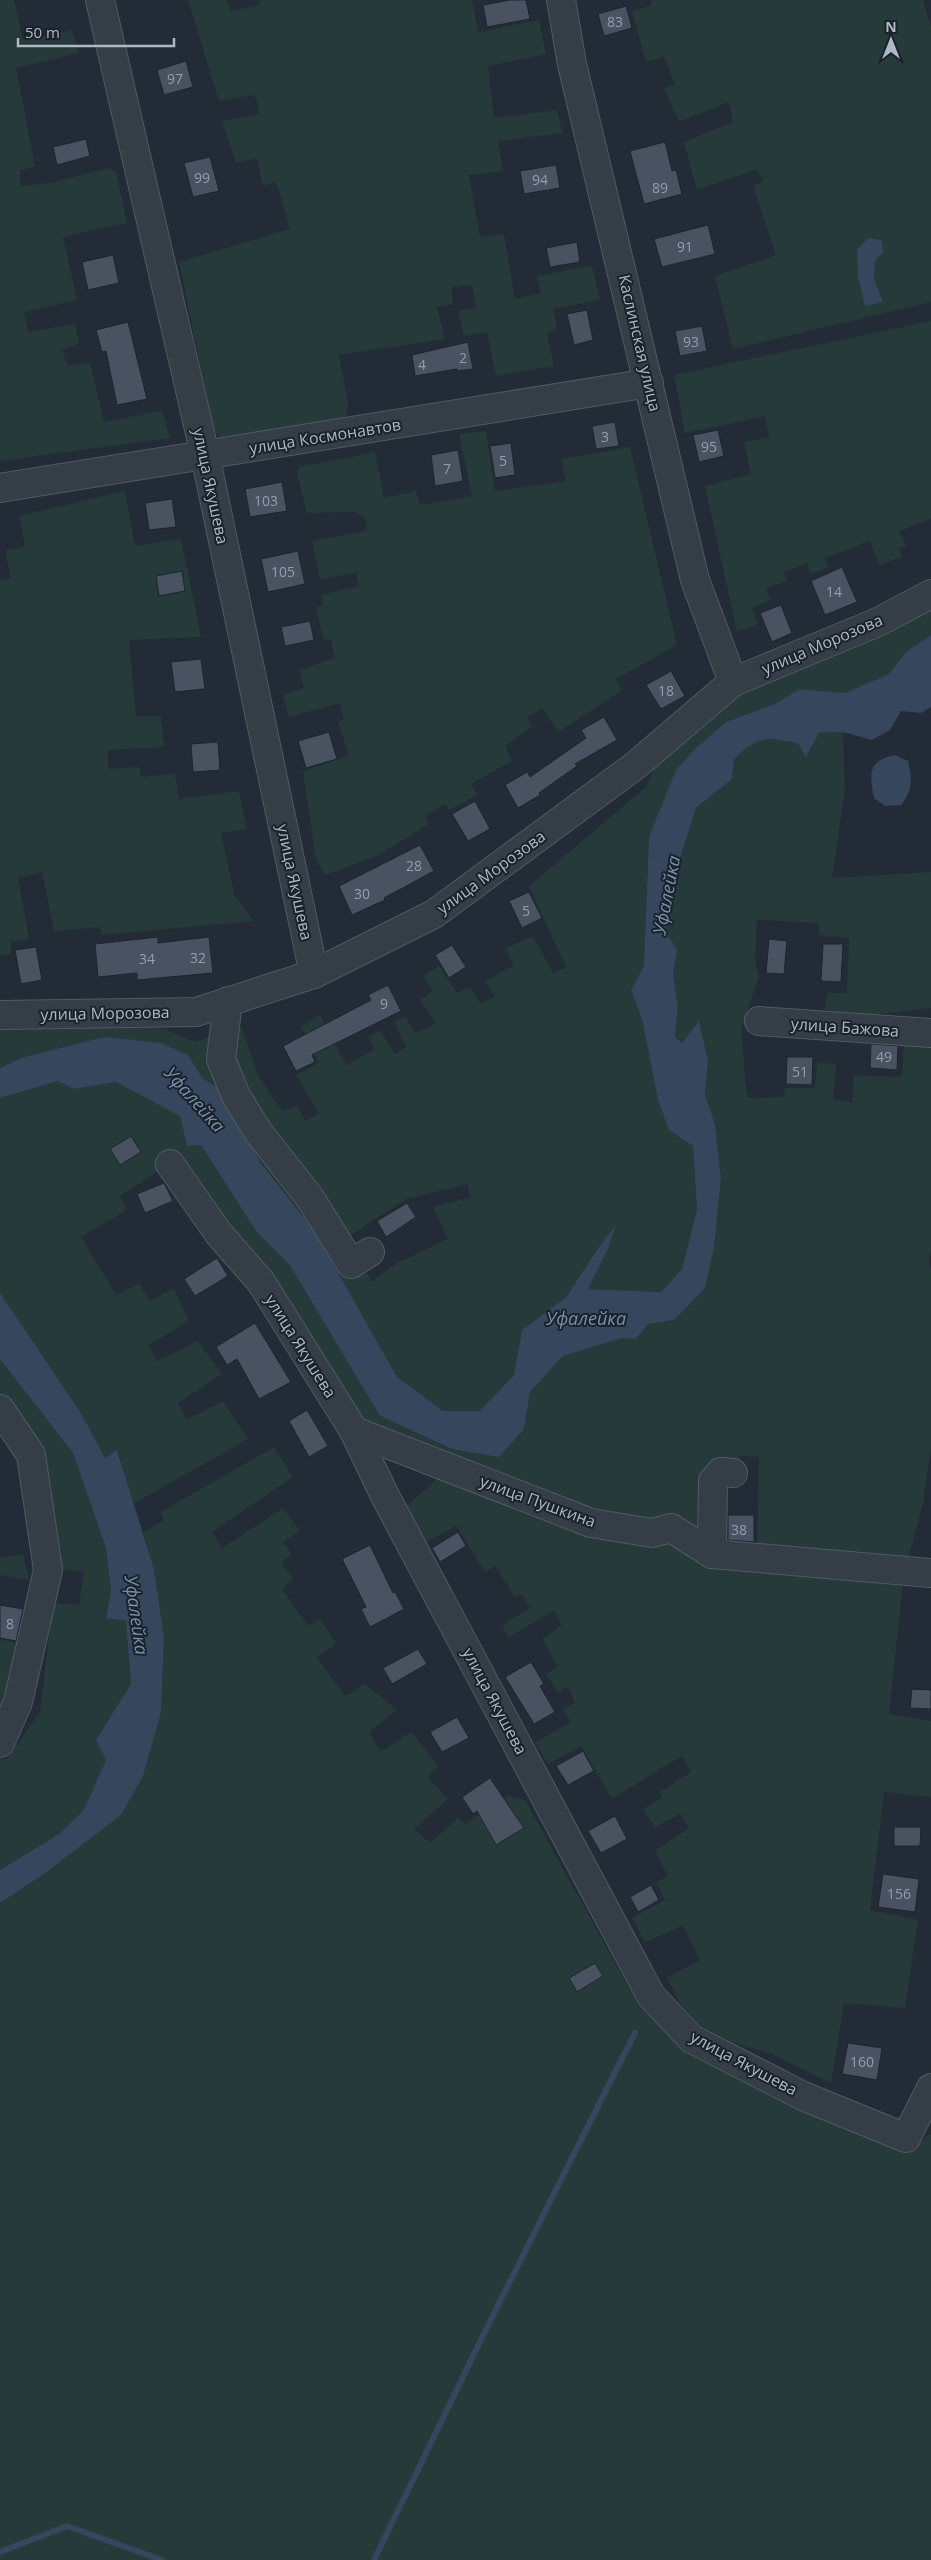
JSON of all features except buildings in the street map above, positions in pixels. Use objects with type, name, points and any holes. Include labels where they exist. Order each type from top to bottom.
[{"type":"street","name":"улица Якушева","points":[[100,0],[205,455],[314,974]]},
{"type":"street","name":"Каслинская улица","points":[[561,0],[572,64],[650,383],[695,580],[733,682]]},
{"type":"street","name":"улица Космонавтов","points":[[0,488],[650,383]]},
{"type":"street","name":"улица Морозова","points":[[0,1015],[196,1012],[314,974],[434,914],[636,765],[733,682],[878,622],[931,594]]},
{"type":"street","points":[[228,1002],[221,1059],[236,1096],[259,1133],[310,1198],[350,1264],[370,1252]]},
{"type":"street","name":"улица Бажова","points":[[759,1021],[931,1033]]},
{"type":"street","name":"улица Якушева","points":[[170,1164],[218,1234],[261,1282],[354,1431],[384,1494],[651,1996],[692,2039],[803,2096],[906,2138],[931,2088]]},
{"type":"street","points":[[0,1409],[31,1455],[48,1570],[18,1702],[0,1743]]},
{"type":"street","name":"улица Пушкина","points":[[354,1431],[591,1523],[652,1533],[671,1528],[712,1554],[931,1573]]},
{"type":"street","points":[[712,1554],[713,1481],[721,1472],[733,1473]]},
{"type":"green space","points":[[0,0],[14,0],[23,40],[72,30],[79,53],[16,68],[35,166],[20,171],[21,186],[51,183],[109,168],[116,172],[127,223],[63,237],[77,300],[24,312],[28,332],[75,324],[79,344],[62,349],[68,366],[90,362],[104,422],[162,411],[170,438],[0,461]]},
{"type":"green space","points":[[188,0],[226,0],[231,11],[260,5],[259,0],[472,0],[478,32],[539,20],[546,54],[488,66],[494,118],[557,110],[563,133],[498,141],[503,171],[469,175],[480,237],[504,234],[515,299],[541,293],[537,276],[592,266],[600,300],[553,309],[557,330],[547,333],[554,366],[496,376],[487,332],[464,336],[458,311],[476,307],[472,285],[451,287],[453,304],[437,307],[445,339],[339,355],[348,404],[346,417],[227,441],[214,432],[179,262],[290,229],[276,182],[263,186],[257,158],[236,163],[222,121],[260,114],[255,95],[219,101]]},
{"type":"green space","points":[[651,0],[923,0],[931,27],[931,302],[733,349],[715,276],[776,255],[753,186],[763,181],[757,169],[697,190],[684,142],[733,122],[729,102],[679,122],[664,88],[675,85],[664,57],[646,62],[632,11],[652,5]]},
{"type":"green space","points":[[931,321],[931,519],[899,531],[906,546],[899,549],[902,557],[879,565],[870,541],[825,558],[828,568],[811,574],[807,563],[784,572],[787,581],[766,588],[770,600],[752,608],[758,624],[737,632],[705,486],[751,474],[744,442],[769,437],[765,416],[685,433],[674,375]]},
{"type":"green space","points":[[486,431],[495,491],[566,481],[561,459],[630,447],[677,645],[616,679],[622,691],[558,732],[543,708],[527,717],[532,726],[505,746],[512,761],[471,784],[478,795],[449,810],[446,804],[425,816],[429,824],[379,855],[325,875],[316,860],[303,771],[349,756],[338,722],[344,720],[340,703],[289,717],[283,695],[304,688],[299,670],[335,658],[331,640],[323,639],[316,607],[323,606],[321,595],[359,586],[356,573],[320,579],[312,541],[366,531],[366,518],[355,512],[307,513],[297,474],[299,467],[375,452],[384,498],[416,491],[420,505],[472,496],[459,434]]},
{"type":"green space","points":[[125,491],[135,546],[181,539],[201,637],[129,640],[136,716],[161,716],[164,747],[107,750],[109,769],[139,767],[141,777],[175,774],[179,799],[239,791],[247,829],[221,833],[235,897],[254,921],[101,935],[100,927],[54,931],[42,872],[18,878],[29,939],[11,942],[11,954],[0,956],[0,580],[11,578],[5,551],[25,546],[19,516]]},
{"type":"green space","points":[[931,600],[931,635],[906,652],[889,674],[845,693],[799,689],[775,704],[726,722],[649,837],[644,966],[631,990],[642,1019],[658,1100],[669,1129],[693,1146],[697,1210],[682,1269],[661,1292],[587,1289],[608,1249],[616,1227],[601,1244],[566,1297],[522,1330],[514,1375],[480,1412],[443,1411],[397,1378],[315,1232],[260,1162],[221,1089],[203,1079],[188,1055],[104,1037],[21,1058],[0,1068],[0,1027],[112,1022],[165,1029],[195,1042],[241,1026],[259,1077],[282,1111],[297,1105],[305,1121],[319,1113],[296,1075],[319,1063],[301,1026],[320,1015],[346,1065],[375,1049],[368,1037],[380,1030],[395,1054],[406,1047],[394,1022],[405,1016],[415,1033],[436,1023],[420,1000],[433,991],[423,976],[439,966],[457,993],[470,987],[480,1003],[495,997],[485,981],[514,966],[505,949],[533,936],[553,973],[566,967],[529,886],[646,787],[658,760],[735,689]],"holes":[[[467,1184],[471,1197],[433,1207],[448,1239],[395,1264],[372,1281],[346,1238],[406,1199]]]},
{"type":"green space","points":[[843,732],[845,789],[832,878],[931,872],[931,1008],[867,1015],[825,1010],[827,993],[847,993],[849,938],[819,935],[819,923],[757,920],[755,962],[759,977],[741,1029],[747,1098],[785,1097],[785,1088],[815,1088],[817,1062],[836,1064],[833,1100],[852,1102],[854,1075],[902,1077],[904,1039],[931,1041],[931,1253],[929,1254],[929,1268],[931,1269],[931,1446],[923,1504],[907,1563],[757,1545],[759,1457],[740,1456],[739,1479],[721,1480],[720,1544],[590,1515],[359,1424],[160,1170],[120,1196],[127,1210],[81,1237],[116,1295],[139,1283],[150,1301],[174,1288],[189,1321],[149,1345],[157,1361],[198,1341],[222,1374],[178,1403],[187,1419],[223,1401],[248,1439],[133,1504],[118,1450],[105,1458],[81,1413],[0,1293],[0,1098],[59,1081],[74,1089],[116,1082],[180,1116],[187,1146],[201,1145],[256,1231],[289,1264],[380,1416],[452,1449],[524,1429],[530,1392],[563,1356],[622,1338],[636,1339],[648,1324],[674,1320],[714,1248],[721,1178],[715,1124],[705,1094],[708,1061],[699,1022],[682,1043],[675,1037],[678,1006],[673,974],[677,950],[665,930],[677,868],[696,808],[732,779],[734,759],[750,745],[770,739],[798,743],[806,756],[819,733]]},
{"type":"green space","points":[[0,1359],[73,1453],[106,1548],[111,1591],[106,1618],[126,1621],[131,1684],[96,1740],[106,1760],[83,1811],[59,1834],[0,1870],[0,1759],[7,1759],[40,1712],[53,1603],[79,1605],[84,1572],[54,1568],[39,1453],[0,1395]]},
{"type":"green space","points":[[274,1447],[293,1477],[212,1532],[222,1548],[283,1508],[300,1531],[283,1542],[292,1554],[281,1563],[294,1579],[282,1589],[308,1626],[320,1619],[336,1643],[317,1658],[346,1696],[365,1684],[397,1710],[369,1732],[380,1752],[412,1732],[438,1766],[428,1777],[448,1799],[414,1829],[430,1843],[458,1818],[465,1824],[508,1796],[525,1800],[640,2008],[682,2042],[917,2144],[931,2133],[931,2560],[0,2560],[0,1903],[44,1874],[121,1815],[161,1712],[164,1638],[154,1569],[143,1532],[164,1521],[161,1512]]},
{"type":"green space","points":[[444,1473],[666,1541],[903,1583],[889,1714],[931,1721],[931,1797],[884,1792],[870,1910],[918,1920],[905,2008],[844,2003],[831,2083],[772,2054],[732,2042],[700,2025],[680,2003],[667,1978],[700,1960],[683,1926],[645,1942],[632,1918],[665,1900],[656,1882],[668,1876],[655,1851],[689,1828],[680,1814],[655,1827],[643,1809],[662,1797],[660,1792],[691,1772],[682,1756],[612,1799],[581,1746],[548,1764],[535,1742],[571,1722],[563,1709],[575,1703],[568,1687],[558,1693],[546,1674],[558,1667],[542,1639],[562,1625],[554,1610],[508,1638],[502,1625],[530,1608],[522,1594],[515,1597],[495,1566],[485,1572],[456,1526],[422,1545],[403,1509]]},
{"type":"green space","points":[[23,1554],[29,1580],[0,1575],[0,1558]]},
{"type":"green space","points":[[0,1640],[19,1643],[0,1714]]},
{"type":"water","points":[[868,238],[881,240],[884,252],[875,260],[874,280],[883,302],[865,306],[858,277],[857,250]]},
{"type":"water","name":"Уфалейка","points":[[931,635],[931,707],[921,713],[901,711],[890,730],[872,740],[843,732],[819,733],[806,757],[798,743],[770,739],[750,745],[734,759],[732,779],[696,808],[677,868],[665,930],[677,950],[673,974],[678,1006],[675,1037],[682,1043],[699,1021],[708,1061],[705,1094],[715,1124],[721,1178],[714,1248],[705,1288],[674,1320],[648,1324],[636,1339],[622,1338],[563,1356],[530,1392],[524,1429],[499,1457],[452,1449],[380,1416],[289,1264],[256,1231],[201,1145],[187,1146],[180,1116],[116,1082],[74,1089],[58,1081],[0,1098],[0,1068],[21,1058],[104,1037],[161,1043],[188,1055],[203,1079],[221,1089],[260,1162],[315,1232],[397,1377],[443,1411],[480,1411],[514,1375],[522,1330],[566,1297],[616,1225],[608,1249],[588,1289],[661,1292],[682,1269],[697,1210],[693,1146],[669,1130],[658,1100],[642,1019],[631,990],[644,966],[649,837],[676,770],[695,749],[726,722],[775,704],[799,689],[845,693],[889,674],[906,652]]},
{"type":"water","points":[[895,755],[908,761],[911,779],[910,789],[901,805],[885,806],[874,798],[871,782],[872,769],[880,760]]},
{"type":"water","name":"Уфалейка","points":[[0,1293],[81,1413],[105,1458],[117,1450],[154,1569],[164,1638],[161,1712],[143,1776],[121,1815],[44,1874],[0,1903],[0,1870],[59,1834],[83,1811],[106,1760],[96,1740],[131,1684],[126,1621],[106,1618],[111,1591],[106,1548],[73,1453],[0,1359]]},
{"type":"waterway","points":[[374,2560],[497,2307],[635,2033]]},
{"type":"waterway","points":[[0,2552],[67,2526],[162,2560]]}]
